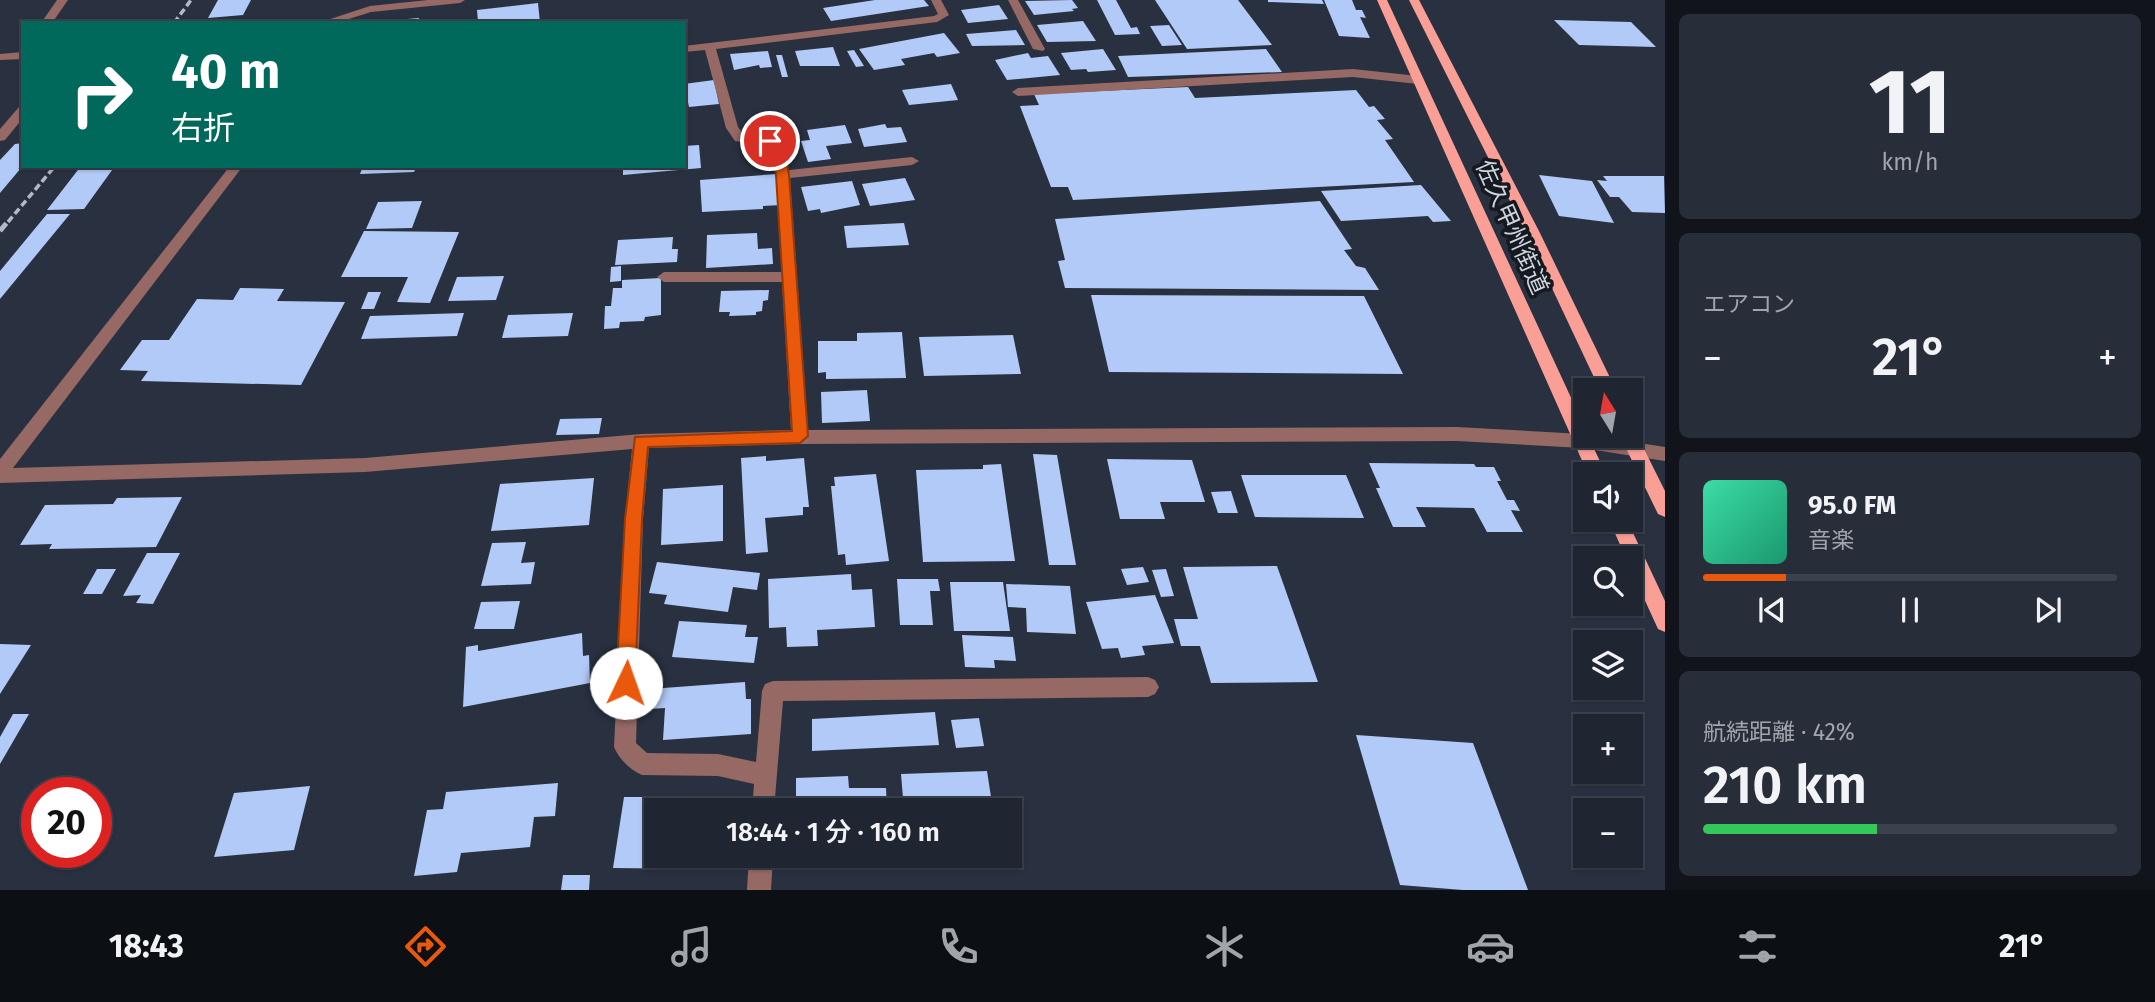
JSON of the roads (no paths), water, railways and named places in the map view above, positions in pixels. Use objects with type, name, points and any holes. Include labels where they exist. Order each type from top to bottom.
[{"type":"main road","name":"佐久甲州街道","points":[[1382,0],[1573,421]]},
{"type":"main road","name":"佐久甲州街道","points":[[1414,0],[1532,231],[1602,378]]},
{"type":"main road","points":[[1635,448],[1665,509]]},
{"type":"main road","points":[[1623,532],[1665,624]]},
{"type":"street","points":[[47,21],[63,0]]},
{"type":"street","points":[[350,21],[366,0]]},
{"type":"street","points":[[330,21],[356,13],[460,0]]},
{"type":"street","points":[[686,49],[937,19],[944,15],[936,0]]},
{"type":"street","points":[[1013,0],[1039,49]]},
{"type":"street","points":[[710,46],[732,128],[740,138],[770,141],[778,148],[783,175],[800,436]]},
{"type":"street","points":[[0,57],[21,54]]},
{"type":"street","points":[[1018,92],[1353,73],[1418,80]]},
{"type":"street","points":[[0,137],[21,112]]},
{"type":"street","points":[[783,175],[912,161]]},
{"type":"street","points":[[0,474],[235,168]]},
{"type":"street","points":[[664,276],[790,277]]},
{"type":"street","points":[[0,474],[365,465],[641,441],[800,436],[1457,434],[1573,440]]},
{"type":"street","points":[[641,441],[624,710],[625,747],[642,764],[718,765],[765,775]]},
{"type":"street","points":[[1643,446],[1665,454]]},
{"type":"street","points":[[764,798],[774,691],[1148,687]]},
{"type":"street","points":[[759,890],[760,868]]},
{"type":"railway","points":[[175,21],[191,0]]},
{"type":"railway","points":[[8,222],[53,168]]},
{"type":"railway","points":[[0,231],[9,220]]}]
